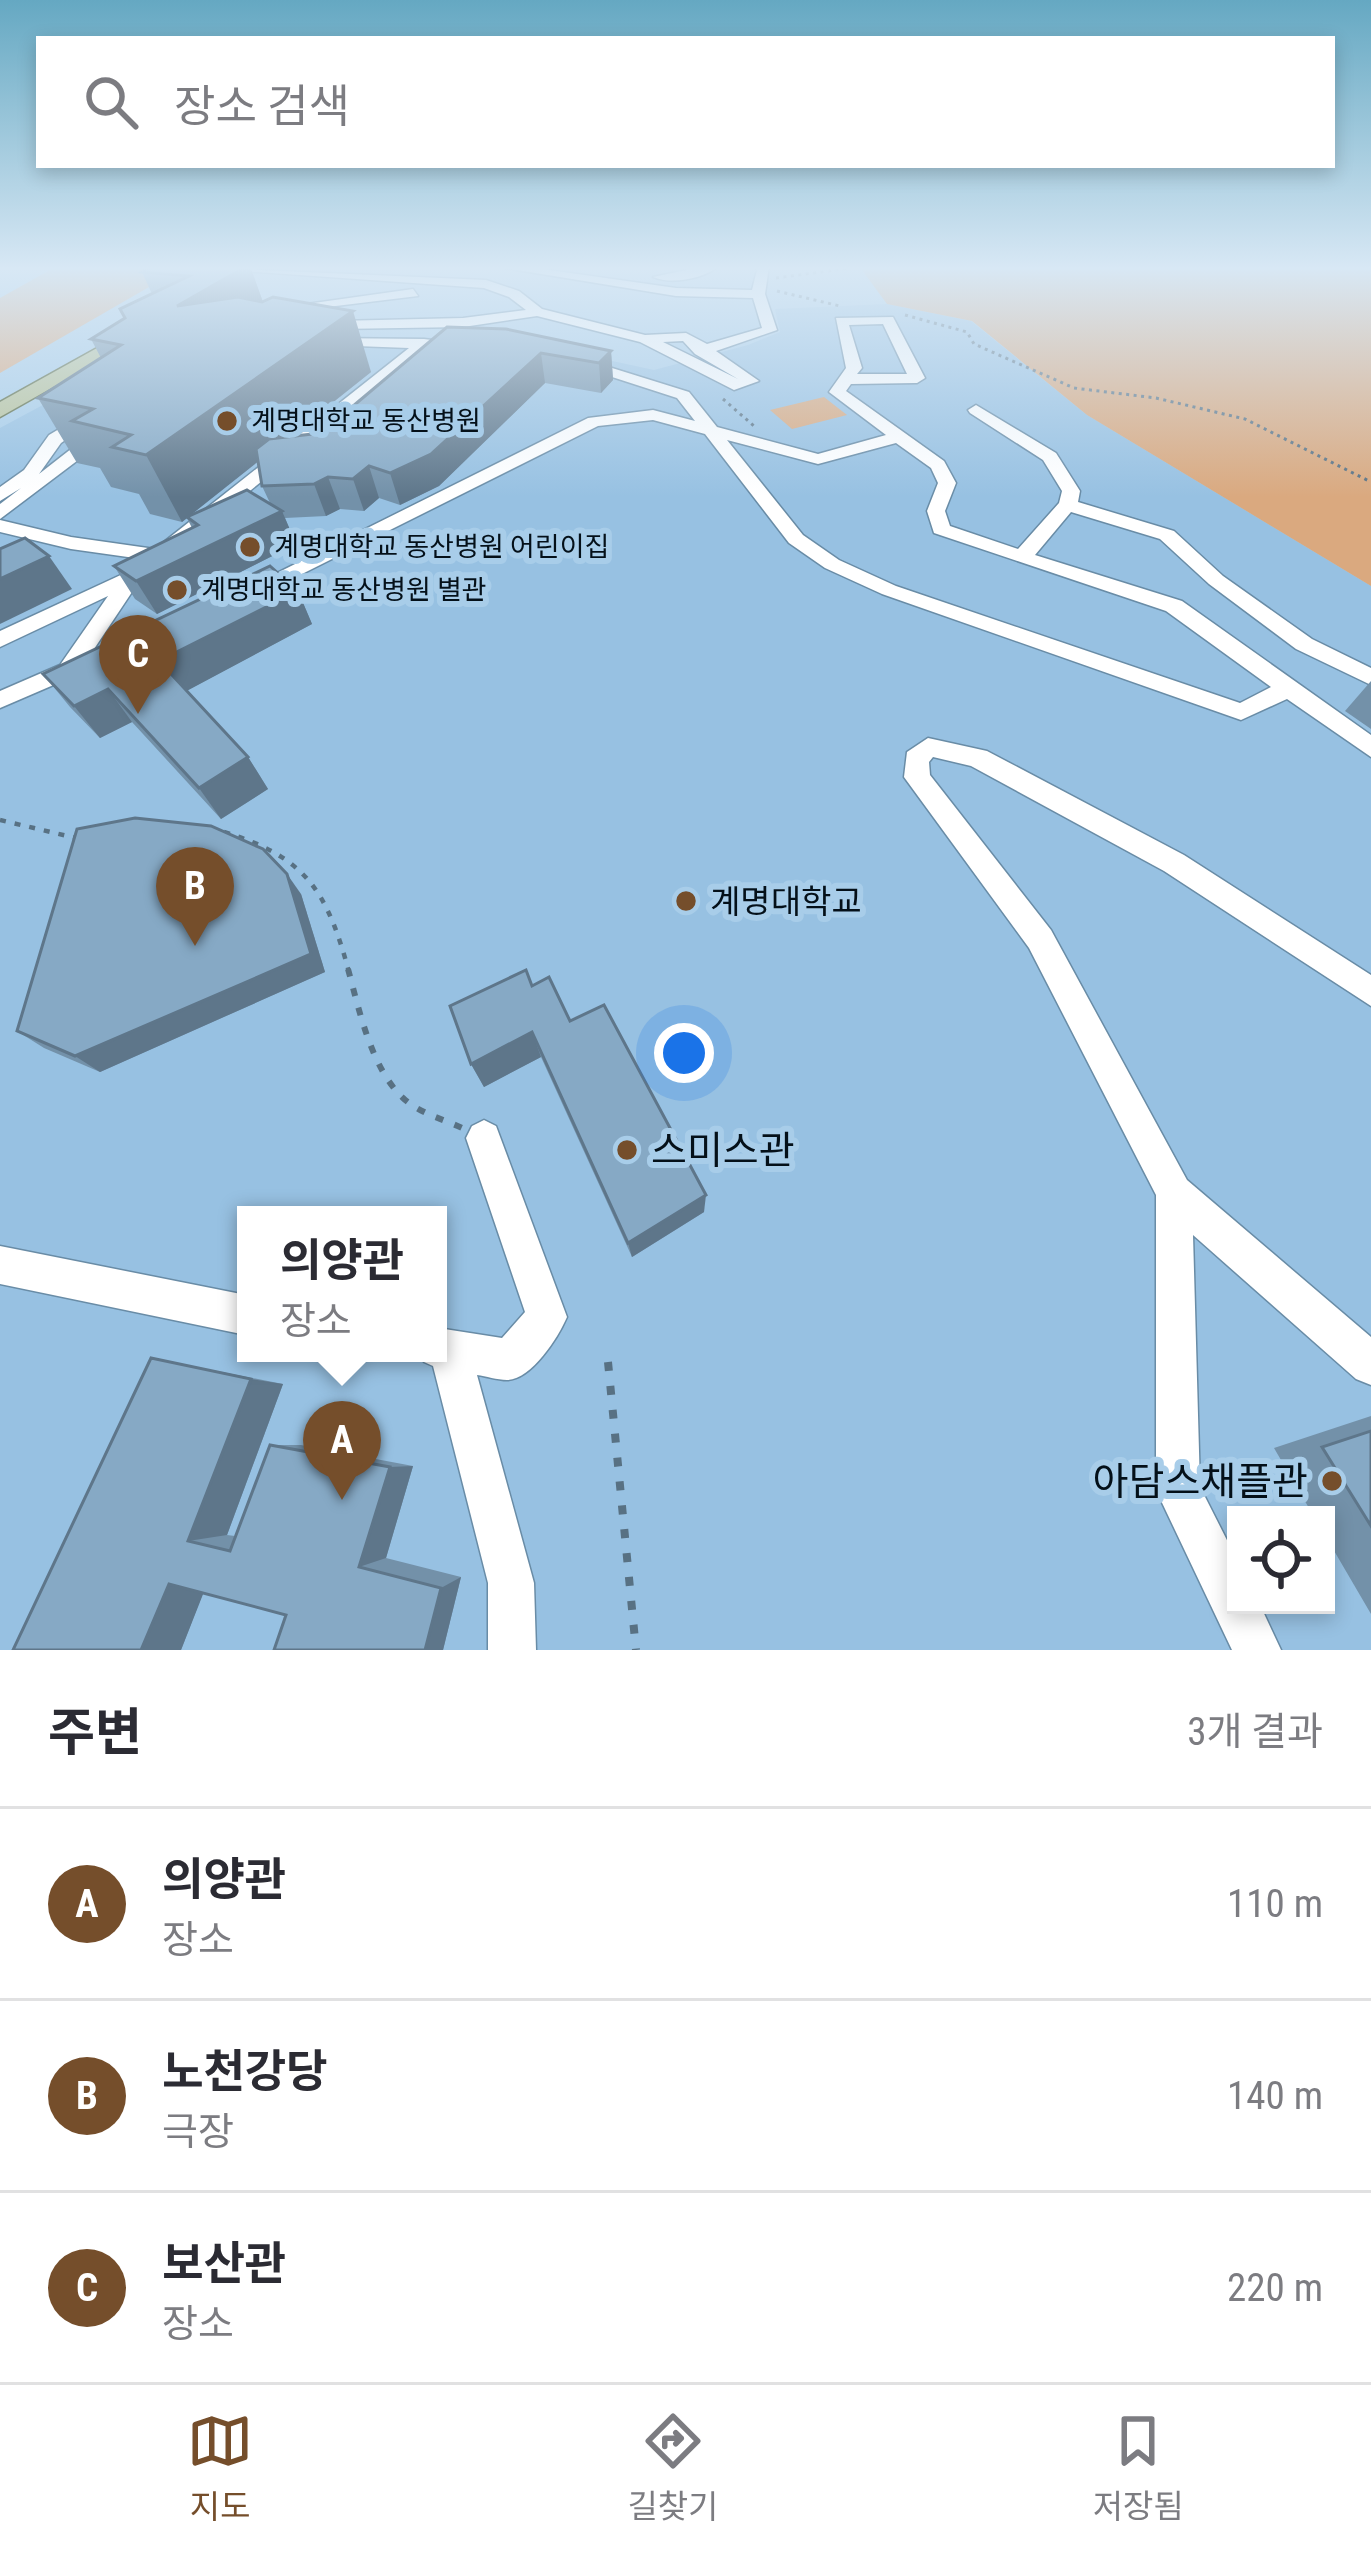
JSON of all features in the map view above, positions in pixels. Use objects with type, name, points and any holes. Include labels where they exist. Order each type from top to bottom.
[{"type":"main road","points":[[0,387],[80,343]]},
{"type":"main road","points":[[0,411],[117,343]]},
{"type":"street","points":[[68,670],[134,576],[424,343],[476,346]]},
{"type":"street","points":[[653,343],[734,386],[751,381],[698,343]]},
{"type":"street","points":[[679,357],[728,343]]},
{"type":"street","points":[[847,343],[854,368],[839,388],[840,398],[899,436],[945,474],[945,492],[935,520],[941,529],[1174,606],[1371,748]]},
{"type":"street","points":[[850,379],[917,378],[900,343]]},
{"type":"street","points":[[562,358],[635,376],[683,395],[796,539],[832,564],[889,590],[1241,712],[1288,689]]},
{"type":"street","points":[[0,495],[30,474],[48,445],[112,408]]},
{"type":"street","points":[[976,410],[1050,458],[1071,491],[1067,506],[1022,557]]},
{"type":"street","points":[[238,597],[594,421],[653,416],[818,459],[899,436]]},
{"type":"street","points":[[0,513],[109,429]]},
{"type":"street","points":[[48,445],[53,450],[79,448]]},
{"type":"street","points":[[1067,506],[1167,535],[1216,580],[1304,644],[1371,677]]},
{"type":"street","points":[[0,526],[71,543],[158,555]]},
{"type":"street","points":[[0,640],[134,576]]},
{"type":"street","points":[[0,700],[110,653]]},
{"type":"street","points":[[1371,992],[1174,863],[978,758],[928,747],[916,759],[916,777],[1040,939],[1174,1193],[1371,1364]]},
{"type":"street","points":[[447,1349],[510,1360],[547,1317],[484,1138]]},
{"type":"street","points":[[1174,1193],[1178,1490],[1257,1650]]},
{"type":"street","points":[[0,1265],[237,1314]]},
{"type":"street","points":[[447,1359],[511,1583],[512,1650]]},
{"type":"path","points":[[973,343],[1074,388],[1156,398],[1245,419],[1371,482]]},
{"type":"path","points":[[734,386],[722,398],[754,424],[755,445]]},
{"type":"path","points":[[0,820],[68,839],[88,836]]},
{"type":"path","points":[[209,830],[241,836],[287,857],[318,883],[333,915],[371,1046],[402,1098],[484,1138]]},
{"type":"path","points":[[608,1362],[636,1650]]},
{"type":"shaded area","points":[[0,343],[52,343],[0,373]]},
{"type":"shaded area","name":"계명대학교","points":[[240,343],[501,343],[552,348],[654,370],[753,343],[998,343],[1087,415],[1371,586],[1371,1650],[0,1650],[0,428],[54,399]]},
{"type":"shaded area","points":[[999,343],[1371,343],[1371,586],[1087,415]]},
{"type":"shaded area","points":[[824,397],[847,415],[792,429],[770,410]]},
{"type":"building","points":[[111,343],[307,343],[146,455],[112,447],[131,435],[72,421],[93,409],[38,398],[121,345]]},
{"type":"building","points":[[428,343],[573,343],[611,351],[599,363],[541,353],[431,454],[390,473],[369,466],[353,479],[328,477],[314,484],[262,486],[256,449],[269,439],[321,433]]},
{"type":"building","points":[[247,490],[282,511],[136,581],[114,566],[198,525],[187,517]]},
{"type":"building","points":[[25,538],[49,556],[0,579],[0,549]]},
{"type":"building","points":[[270,566],[298,591],[159,661],[248,757],[199,788],[108,689],[74,706],[43,674]]},
{"type":"building","points":[[135,818],[211,826],[263,849],[287,874],[311,954],[75,1056],[17,1031],[77,829]]},
{"type":"building","name":"스미스관","points":[[526,970],[532,986],[549,977],[570,1021],[604,1005],[706,1195],[628,1243],[532,1032],[471,1064],[450,1006]]},
{"type":"building","points":[[151,1358],[251,1379],[188,1541],[230,1551],[270,1445],[390,1467],[359,1567],[441,1588],[425,1650],[274,1650],[286,1615],[169,1584],[141,1650],[13,1650]]},
{"type":"building","points":[[1371,1431],[1371,1526],[1322,1447]]},
{"type":"place","name":"계명대학교 동산병원","points":[[227,421]]},
{"type":"place","name":"계명대학교 동산병원 어린이집","points":[[250,547]]},
{"type":"place","name":"계명대학교 동산병원 별관","points":[[177,590]]},
{"type":"place","name":"보산관","points":[[138,714]]},
{"type":"place","name":"계명대학교","points":[[686,901]]},
{"type":"place","name":"노천강당","points":[[195,946]]},
{"type":"place","name":"스미스관","points":[[627,1150]]},
{"type":"place","name":"아담스채플관","points":[[1332,1481]]},
{"type":"place","name":"의양관","points":[[342,1500]]}]
